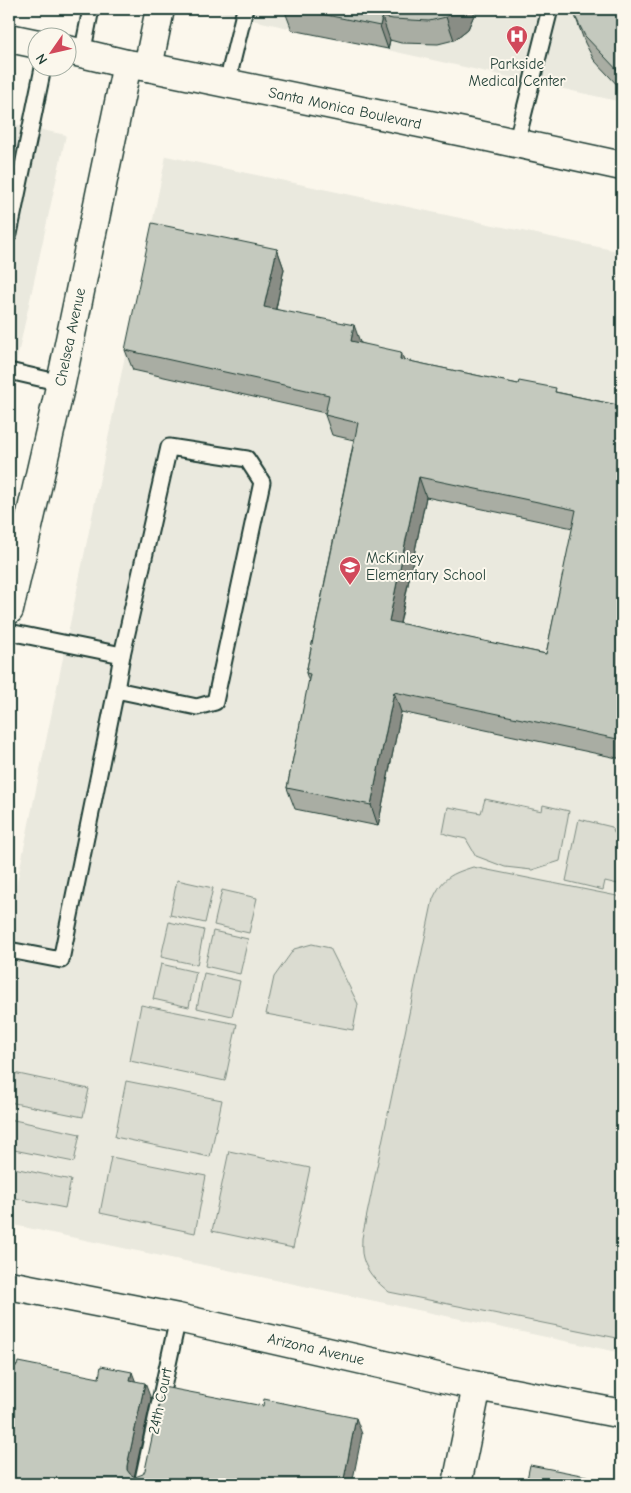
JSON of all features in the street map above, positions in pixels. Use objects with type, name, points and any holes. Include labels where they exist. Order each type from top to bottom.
[{"type":"street","name":"Chelsea Avenue","points":[[9,610],[61,383],[138,66],[160,9]]},
{"type":"street","points":[[9,38],[28,42]]},
{"type":"street","name":"Santa Monica Boulevard","points":[[78,53],[622,166]]},
{"type":"street","name":"Arizona Avenue","points":[[9,1286],[178,1318],[477,1386],[622,1414]]},
{"type":"street","points":[[457,1484],[477,1386]]},
{"type":"lane","points":[[78,44],[91,9]]},
{"type":"lane","points":[[227,83],[245,9]]},
{"type":"lane","points":[[516,144],[550,9]]},
{"type":"lane","points":[[9,234],[41,78]]},
{"type":"lane","points":[[9,371],[61,383]]},
{"type":"lane","points":[[9,950],[61,960],[122,655],[169,447],[247,459],[262,482],[215,702],[197,707],[116,690]]},
{"type":"lane","points":[[9,632],[122,655]]},
{"type":"lane","name":"24th Court","points":[[142,1484],[178,1318]]},
{"type":"shaded area","name":"Parkside Medical Center","points":[[203,9],[622,9],[622,102]]},
{"type":"shaded area","points":[[9,123],[66,135],[12,382],[9,381]]},
{"type":"shaded area","name":"McKinley Elementary School","points":[[166,156],[622,252],[622,1353],[9,1224],[9,921]]},
{"type":"shaded area","points":[[485,799],[542,811],[543,805],[569,811],[560,861],[532,870],[505,867],[476,856],[466,839],[443,833],[448,807],[481,813]]},
{"type":"shaded area","points":[[579,819],[612,827],[614,833],[622,835],[622,885],[605,881],[603,890],[566,881]]},
{"type":"shaded area","points":[[473,867],[622,897],[622,1339],[389,1292],[370,1273],[363,1258],[362,1238],[433,899],[440,886],[448,877]]},
{"type":"shaded area","points":[[177,880],[213,888],[205,923],[170,915]]},
{"type":"shaded area","points":[[222,890],[257,898],[249,933],[214,925]]},
{"type":"shaded area","points":[[169,922],[204,930],[197,965],[161,957]]},
{"type":"shaded area","points":[[213,931],[248,939],[240,974],[205,966]]},
{"type":"shaded area","points":[[312,944],[330,948],[358,1004],[353,1030],[266,1014],[274,977],[294,949]]},
{"type":"shaded area","points":[[161,964],[196,972],[189,1007],[153,999]]},
{"type":"shaded area","points":[[204,973],[240,981],[232,1016],[197,1008]]},
{"type":"shaded area","points":[[141,1005],[237,1024],[225,1081],[130,1061]]},
{"type":"shaded area","points":[[9,1072],[89,1089],[83,1117],[9,1102]]},
{"type":"shaded area","points":[[126,1081],[222,1100],[210,1157],[115,1137]]},
{"type":"shaded area","points":[[9,1119],[80,1134],[74,1162],[9,1149]]},
{"type":"shaded area","points":[[229,1151],[310,1168],[293,1248],[212,1231]]},
{"type":"shaded area","points":[[111,1157],[206,1176],[195,1233],[100,1213]]},
{"type":"shaded area","points":[[9,1167],[71,1180],[65,1208],[9,1197]]},
{"type":"building","points":[[297,9],[455,9],[446,17],[429,21],[382,17],[380,26]]},
{"type":"building","points":[[576,9],[622,9],[622,75],[585,36],[576,18]]},
{"type":"building","points":[[152,223],[277,249],[264,307],[354,325],[351,341],[401,352],[400,359],[518,384],[519,381],[556,388],[555,392],[622,406],[622,740],[394,692],[371,805],[287,788],[310,674],[306,673],[358,423],[325,415],[329,395],[125,350]],"holes":[[[419,477],[576,510],[546,654],[389,621]]]},
{"type":"building","points":[[18,1362],[99,1378],[101,1366],[132,1372],[130,1380],[145,1383],[127,1466],[127,1470],[135,1477],[143,1474],[145,1470],[163,1387],[263,1406],[264,1399],[356,1418],[343,1484],[9,1484],[9,1364],[17,1366]]},
{"type":"building","points":[[530,1465],[622,1483],[622,1484],[526,1484]]},
{"type":"place","name":"Parkside Medical Center","points":[[517,55]]},
{"type":"place","name":"McKinley Elementary School","points":[[350,586]]}]
